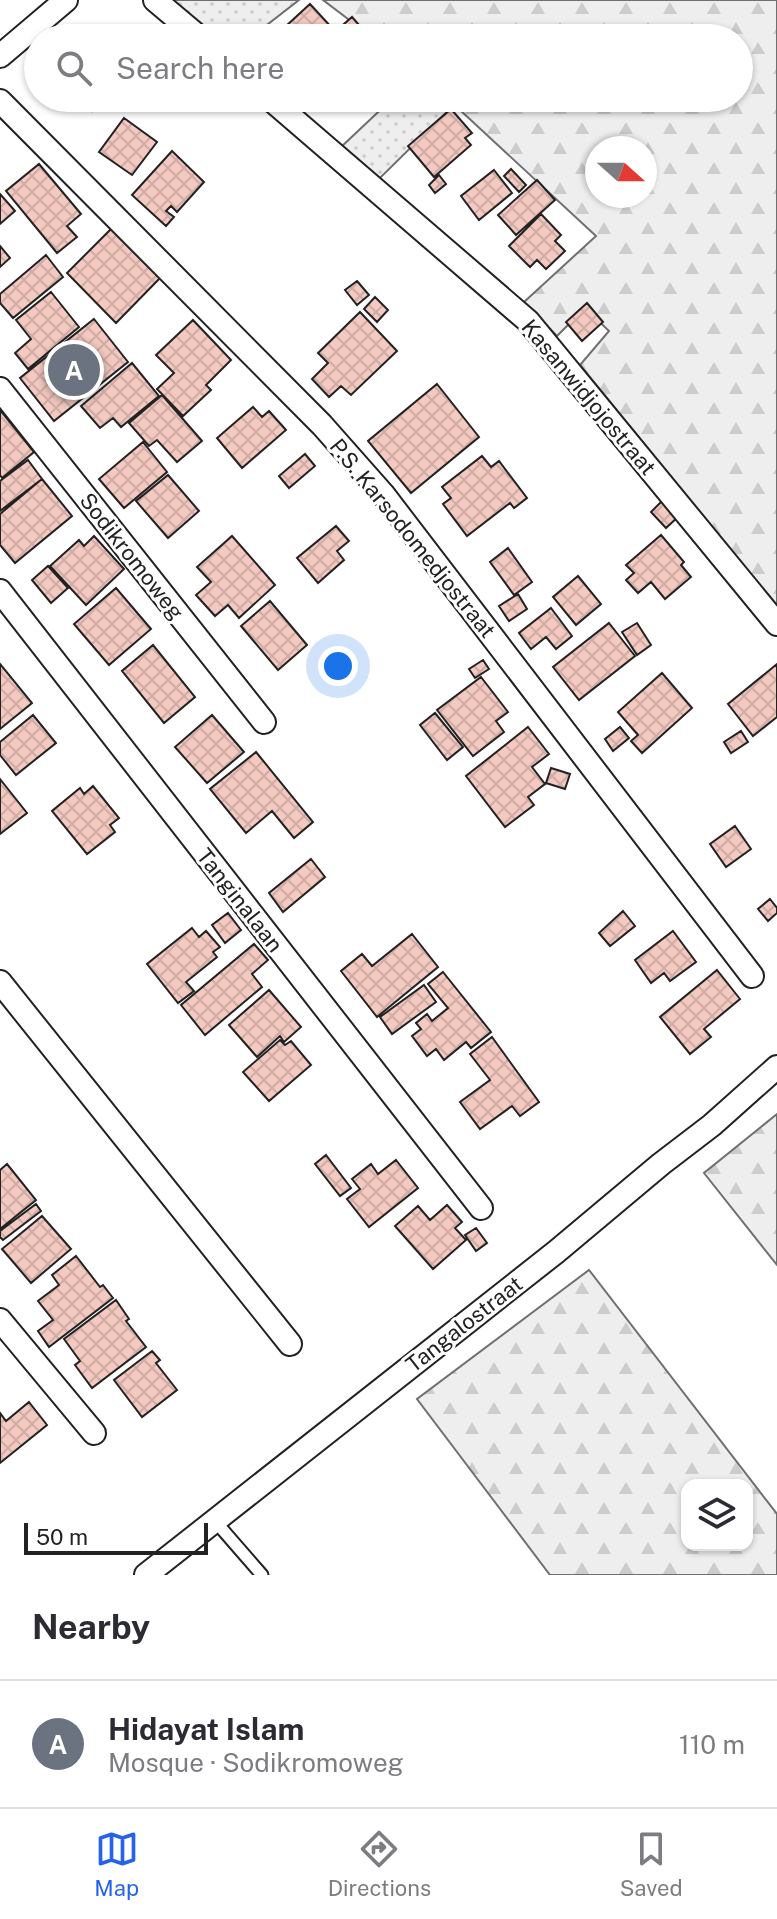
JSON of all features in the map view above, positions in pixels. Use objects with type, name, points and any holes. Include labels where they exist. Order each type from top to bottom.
[{"type":"street","points":[[38,24],[66,0]]},
{"type":"street","points":[[155,0],[183,24]]},
{"type":"street","points":[[0,56],[24,36]]},
{"type":"street","name":"P.S. Karsodomedjostraat","points":[[0,101],[322,425],[383,494],[752,976]]},
{"type":"street","name":"Kasanwidjojostraat","points":[[285,112],[528,321],[777,624]]},
{"type":"street","name":"Sodikromoweg","points":[[0,389],[264,722]]},
{"type":"street","name":"Tanginalaan","points":[[0,591],[481,1208]]},
{"type":"street","points":[[0,982],[290,1344]]},
{"type":"street","name":"Tangalostraat","points":[[146,1575],[556,1252],[712,1125],[777,1067]]},
{"type":"street","points":[[0,1320],[94,1433]]},
{"type":"lane","points":[[215,1521],[262,1575]]},
{"type":"green space","points":[[168,0],[299,0],[268,24],[196,24]]},
{"type":"green space","points":[[323,0],[777,0],[777,607],[580,365],[609,331],[585,308],[557,336],[524,302],[596,236],[462,112],[753,112],[753,24],[355,24]]},
{"type":"green space","points":[[378,112],[447,112],[378,180],[340,148]]},
{"type":"green space","points":[[777,1114],[777,1265],[704,1173]]},
{"type":"green space","points":[[589,1270],[750,1479],[681,1479],[681,1551],[753,1551],[753,1483],[777,1514],[777,1575],[550,1575],[417,1399]]},
{"type":"building","points":[[310,4],[328,24],[288,24]]},
{"type":"building","points":[[352,17],[358,24],[344,24]]},
{"type":"building","points":[[448,112],[454,112],[472,133],[465,138],[471,145],[434,177],[408,146]]},
{"type":"building","points":[[124,118],[157,142],[132,175],[99,152]]},
{"type":"building","points":[[172,151],[204,182],[177,212],[171,206],[166,211],[174,217],[166,226],[132,195]]},
{"type":"building","points":[[39,164],[81,214],[67,226],[77,237],[57,253],[6,191]]},
{"type":"building","points":[[511,169],[526,185],[519,192],[504,176]]},
{"type":"building","points":[[494,170],[512,193],[479,220],[461,196]]},
{"type":"building","points":[[439,175],[446,184],[435,193],[429,185]]},
{"type":"building","points":[[537,180],[555,200],[516,235],[498,215]]},
{"type":"building","points":[[0,194],[15,211],[0,224]]},
{"type":"building","points":[[541,214],[561,235],[555,241],[565,251],[546,269],[537,260],[530,267],[509,246]]},
{"type":"building","points":[[114,226],[163,275],[116,323],[67,273]]},
{"type":"building","points":[[0,246],[10,258],[0,267]]},
{"type":"building","points":[[46,255],[63,277],[13,318],[0,303],[0,294]]},
{"type":"building","points":[[357,281],[369,295],[357,305],[345,290]]},
{"type":"building","points":[[51,292],[79,327],[28,369],[15,353],[31,339],[16,320]]},
{"type":"building","points":[[375,297],[388,310],[377,322],[364,309]]},
{"type":"building","points":[[587,303],[603,322],[582,341],[566,322]]},
{"type":"building","points":[[360,312],[397,351],[351,395],[341,386],[329,397],[312,379],[328,363],[318,353]]},
{"type":"building","points":[[94,319],[128,362],[54,421],[20,378]]},
{"type":"building","points":[[193,320],[231,360],[206,385],[211,390],[183,416],[157,389],[174,373],[156,355]]},
{"type":"building","points":[[132,363],[159,396],[121,427],[113,418],[100,428],[81,406]]},
{"type":"building","points":[[437,384],[479,437],[411,493],[368,441]]},
{"type":"building","points":[[162,395],[202,441],[177,462],[157,440],[149,446],[129,423]]},
{"type":"building","points":[[253,407],[262,417],[269,411],[286,430],[242,468],[217,438]]},
{"type":"building","points":[[0,410],[34,452],[2,478],[0,475]]},
{"type":"building","points":[[143,442],[167,472],[124,508],[99,479]]},
{"type":"building","points":[[305,454],[315,466],[289,488],[279,476]]},
{"type":"building","points":[[482,456],[491,467],[499,461],[527,498],[514,508],[510,503],[467,536],[443,504],[451,498],[442,487]]},
{"type":"building","points":[[28,460],[42,479],[0,511],[0,481]]},
{"type":"building","points":[[168,475],[199,511],[168,538],[136,501]]},
{"type":"building","points":[[42,479],[72,516],[15,563],[0,545],[0,514]]},
{"type":"building","points":[[663,500],[679,516],[666,528],[651,512]]},
{"type":"building","points":[[336,526],[349,541],[337,551],[344,560],[318,583],[297,558]]},
{"type":"building","points":[[661,535],[684,562],[681,565],[691,577],[665,599],[651,582],[638,593],[626,580],[634,573],[626,565]]},
{"type":"building","points":[[94,536],[124,569],[86,605],[50,566],[79,540],[84,546]]},
{"type":"building","points":[[232,536],[275,585],[239,618],[228,605],[215,616],[196,595],[211,582],[197,567]]},
{"type":"building","points":[[508,548],[532,582],[514,595],[490,562]]},
{"type":"building","points":[[48,566],[68,588],[51,603],[32,580]]},
{"type":"building","points":[[578,576],[601,604],[576,625],[553,597]]},
{"type":"building","points":[[116,588],[151,629],[109,665],[74,624]]},
{"type":"building","points":[[518,594],[527,609],[509,621],[499,606]]},
{"type":"building","points":[[270,601],[307,645],[278,670],[241,626]]},
{"type":"building","points":[[551,608],[572,636],[556,649],[546,637],[531,649],[519,633]]},
{"type":"building","points":[[609,623],[635,656],[579,700],[553,667]]},
{"type":"building","points":[[637,623],[651,645],[637,655],[622,632]]},
{"type":"building","points":[[153,645],[195,697],[164,723],[122,671]]},
{"type":"building","points":[[483,660],[489,669],[475,678],[469,669]]},
{"type":"building","points":[[0,664],[32,703],[0,729]]},
{"type":"building","points":[[777,664],[777,717],[753,736],[728,704]]},
{"type":"building","points":[[662,673],[692,708],[642,753],[631,741],[638,735],[618,712]]},
{"type":"building","points":[[481,677],[508,712],[496,721],[504,732],[473,756],[437,710]]},
{"type":"building","points":[[435,713],[463,747],[447,760],[420,725]]},
{"type":"building","points":[[33,715],[56,743],[16,775],[0,755],[0,742]]},
{"type":"building","points":[[212,715],[244,752],[207,783],[175,747]]},
{"type":"building","points":[[528,727],[549,754],[532,767],[545,784],[528,797],[534,805],[505,827],[466,776]]},
{"type":"building","points":[[620,727],[629,738],[613,751],[605,739]]},
{"type":"building","points":[[741,731],[748,742],[731,753],[724,742]]},
{"type":"building","points":[[256,752],[313,822],[294,838],[272,811],[246,833],[210,789]]},
{"type":"building","points":[[551,768],[570,774],[565,789],[546,783]]},
{"type":"building","points":[[0,779],[27,813],[0,834]]},
{"type":"building","points":[[93,786],[119,818],[110,825],[115,832],[87,854],[52,811],[80,788],[84,794]]},
{"type":"building","points":[[735,826],[751,849],[726,867],[710,844]]},
{"type":"building","points":[[311,859],[325,877],[283,912],[269,893]]},
{"type":"building","points":[[770,899],[777,913],[768,921],[758,909]]},
{"type":"building","points":[[623,911],[635,926],[610,946],[599,933]]},
{"type":"building","points":[[228,913],[241,930],[225,943],[212,925]]},
{"type":"building","points":[[192,928],[199,937],[206,931],[220,947],[213,952],[217,957],[186,982],[194,991],[178,1003],[147,964]]},
{"type":"building","points":[[673,931],[696,962],[670,981],[664,973],[651,983],[635,960]]},
{"type":"building","points":[[412,934],[438,967],[377,1017],[341,971],[362,954],[372,966]]},
{"type":"building","points":[[254,944],[268,960],[252,974],[262,987],[205,1035],[181,1005]]},
{"type":"building","points":[[717,970],[740,999],[704,1029],[711,1037],[690,1054],[660,1017]]},
{"type":"building","points":[[443,972],[491,1032],[471,1048],[466,1042],[444,1060],[436,1049],[427,1056],[412,1036],[421,1029],[416,1023],[427,1014],[432,1021],[448,1008],[428,984]]},
{"type":"building","points":[[424,985],[436,1002],[392,1034],[380,1017]]},
{"type":"building","points":[[269,990],[301,1027],[284,1042],[280,1036],[257,1057],[229,1025]]},
{"type":"building","points":[[492,1037],[539,1102],[520,1116],[512,1106],[480,1129],[460,1102],[490,1080],[470,1054]]},
{"type":"building","points":[[280,1040],[285,1045],[291,1041],[311,1065],[269,1101],[243,1072]]},
{"type":"building","points":[[326,1155],[351,1188],[340,1196],[315,1164]]},
{"type":"building","points":[[396,1160],[418,1188],[369,1227],[347,1199],[360,1189],[352,1179],[371,1164],[378,1174]]},
{"type":"building","points":[[7,1164],[36,1200],[0,1229],[0,1170]]},
{"type":"building","points":[[36,1204],[41,1211],[3,1240],[0,1237],[0,1231]]},
{"type":"building","points":[[447,1205],[462,1222],[455,1228],[466,1240],[433,1269],[395,1226],[418,1206],[430,1220]]},
{"type":"building","points":[[42,1216],[71,1249],[31,1283],[2,1249]]},
{"type":"building","points":[[476,1228],[487,1243],[476,1251],[465,1235]]},
{"type":"building","points":[[76,1256],[100,1287],[103,1285],[113,1298],[49,1347],[38,1331],[53,1320],[38,1301],[59,1285],[52,1275]]},
{"type":"building","points":[[116,1300],[129,1319],[126,1321],[146,1347],[92,1388],[75,1365],[80,1361],[64,1339]]},
{"type":"building","points":[[152,1351],[160,1360],[156,1363],[177,1390],[142,1417],[114,1380]]},
{"type":"building","points":[[29,1402],[47,1425],[0,1463],[0,1413],[6,1421]]},
{"type":"place","name":"Hidayat Islam","points":[[74,370]]}]
